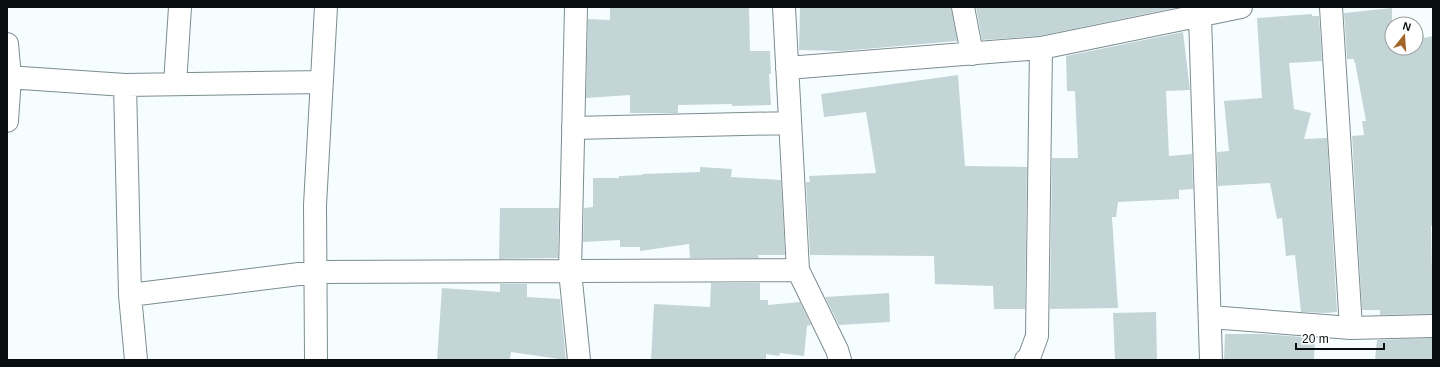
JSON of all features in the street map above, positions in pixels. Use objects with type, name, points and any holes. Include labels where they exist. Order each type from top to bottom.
[{"type":"street","points":[[175,84],[180,7]]},
{"type":"street","points":[[316,360],[316,205],[326,7]]},
{"type":"street","points":[[576,7],[570,271],[578,360]]},
{"type":"street","points":[[784,7],[798,270],[838,350],[840,360]]},
{"type":"street","points":[[963,7],[972,54]]},
{"type":"street","points":[[787,68],[1040,48],[1242,7]]},
{"type":"street","points":[[1331,7],[1351,328]]},
{"type":"street","points":[[1200,16],[1211,360]]},
{"type":"street","points":[[7,44],[9,77],[7,121]]},
{"type":"street","points":[[1026,360],[1029,358],[1038,336],[1040,48]]},
{"type":"street","points":[[9,77],[125,85],[322,82]]},
{"type":"street","points":[[125,85],[130,295],[136,360]]},
{"type":"street","points":[[573,128],[790,123]]},
{"type":"street","points":[[130,295],[316,272],[798,270]]},
{"type":"street","points":[[1210,317],[1351,328],[1433,326]]},
{"type":"building","points":[[610,7],[749,7],[750,51],[770,51],[771,74],[769,74],[771,105],[678,105],[678,113],[630,113],[630,95],[586,98],[588,19],[610,20]]},
{"type":"building","points":[[800,7],[951,7],[957,41],[842,51],[799,50]]},
{"type":"building","points":[[976,7],[1179,7],[1039,36],[982,40]]},
{"type":"building","points":[[1392,8],[1392,16],[1384,16],[1384,56],[1424,56],[1424,38],[1433,36],[1433,226],[1431,226],[1433,314],[1380,315],[1380,310],[1362,310],[1352,136],[1364,135],[1362,121],[1366,121],[1355,62],[1354,59],[1347,59],[1344,13]]},
{"type":"building","points":[[1312,14],[1312,16],[1319,16],[1322,61],[1289,63],[1294,109],[1311,113],[1304,139],[1327,138],[1337,312],[1325,313],[1301,312],[1295,255],[1286,256],[1282,218],[1277,219],[1270,183],[1218,186],[1217,152],[1229,151],[1224,101],[1262,98],[1257,18]]},
{"type":"building","points":[[1183,32],[1190,90],[1166,91],[1169,156],[1192,154],[1193,189],[1179,190],[1179,199],[1118,202],[1116,217],[1112,217],[1118,308],[1050,309],[1052,158],[1078,158],[1075,91],[1067,91],[1066,56]]},
{"type":"building","points":[[958,75],[965,166],[1027,167],[1025,309],[994,309],[993,286],[935,284],[934,256],[810,255],[806,182],[810,182],[809,176],[876,173],[866,112],[824,117],[821,94]]},
{"type":"building","points":[[700,167],[732,169],[731,177],[781,180],[785,255],[758,255],[759,258],[690,258],[689,244],[640,251],[640,247],[620,247],[620,240],[583,242],[584,208],[593,207],[593,178],[619,178],[619,176],[642,174],[700,172]]},
{"type":"building","points":[[500,208],[559,208],[558,258],[499,259]]},
{"type":"building","points":[[711,283],[760,283],[760,300],[768,300],[768,305],[800,302],[811,325],[807,326],[804,356],[780,353],[779,356],[766,354],[766,360],[651,360],[654,304],[710,307]]},
{"type":"building","points":[[500,284],[527,284],[527,297],[560,299],[566,360],[511,352],[510,360],[437,360],[442,288],[500,292]]},
{"type":"building","points":[[889,293],[890,322],[839,325],[825,297]]},
{"type":"building","points":[[1156,312],[1157,360],[1115,360],[1113,313]]},
{"type":"building","points":[[1225,334],[1264,334],[1315,338],[1314,360],[1224,360]]},
{"type":"building","points":[[1433,338],[1433,360],[1375,360],[1377,340]]}]
